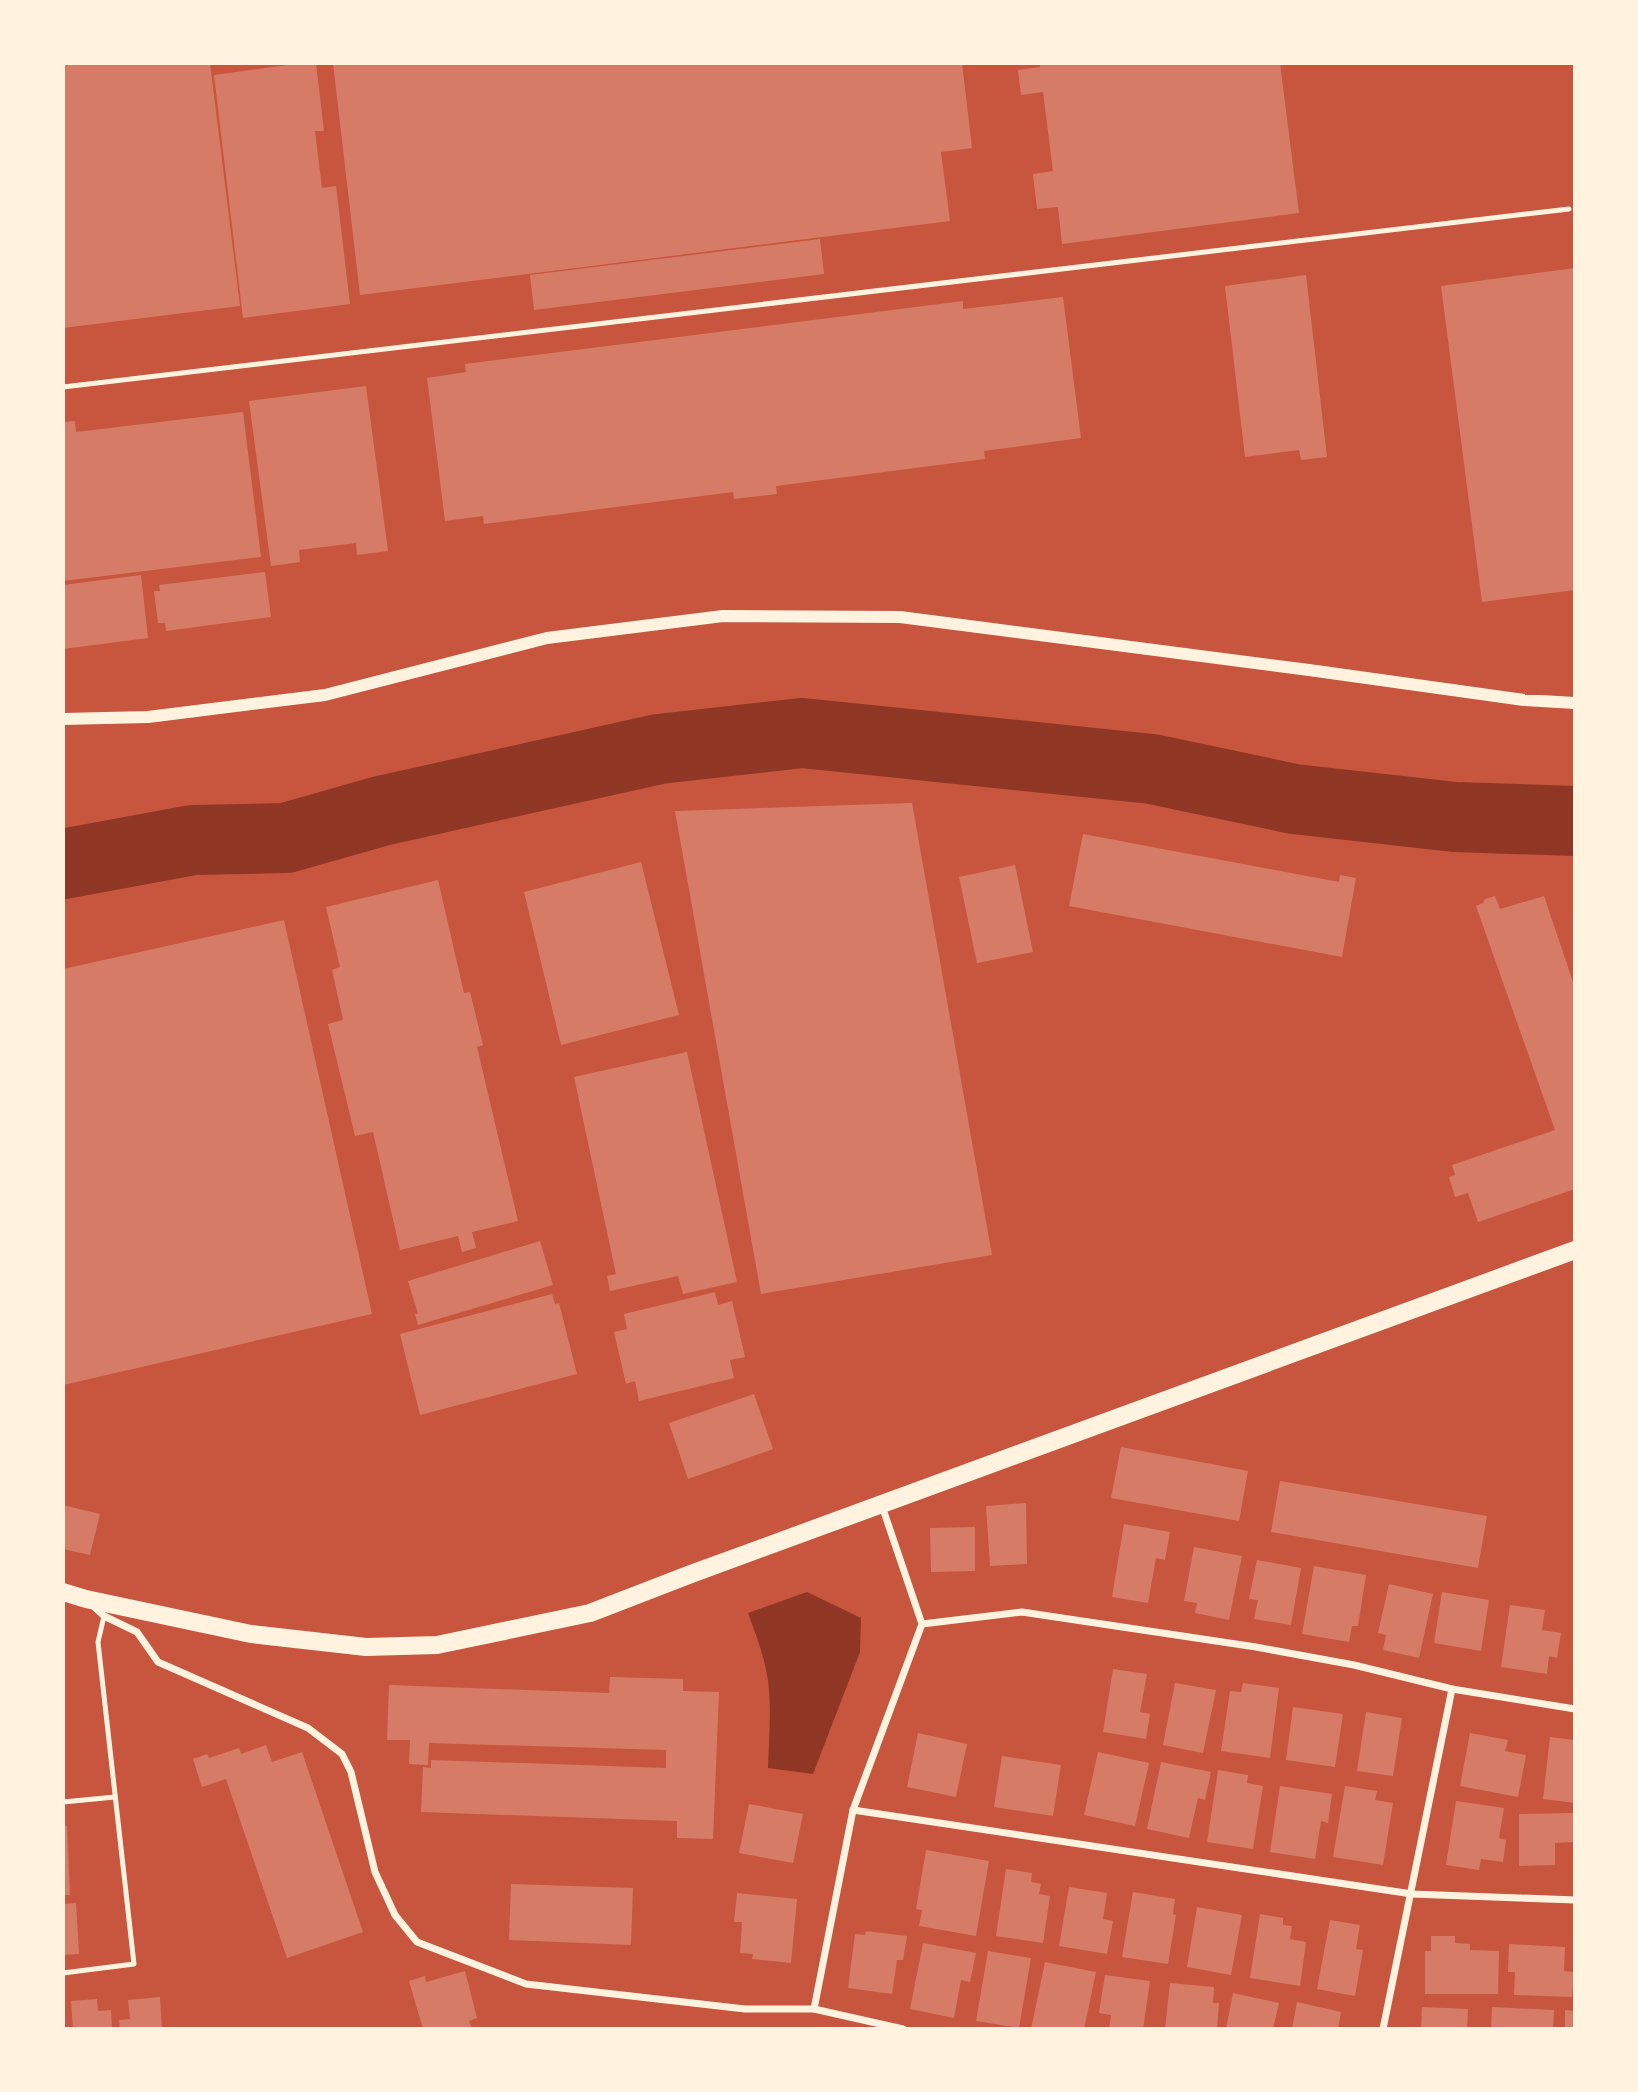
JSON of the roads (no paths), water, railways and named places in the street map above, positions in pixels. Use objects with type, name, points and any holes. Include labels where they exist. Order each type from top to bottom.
[{"type":"main road","points":[[63,1592],[251,1634],[366,1647],[438,1646],[590,1613],[1575,1250]]},
{"type":"street","points":[[63,719],[148,717],[325,695],[547,638],[723,616],[900,617],[1524,700],[1575,703]]},
{"type":"street","points":[[814,2009],[853,1810],[922,1624],[882,1505]]},
{"type":"street","points":[[86,1599],[104,1616],[137,1632],[158,1662],[308,1728],[342,1754],[352,1772],[375,1872],[395,1915],[417,1941],[526,1984],[745,2008],[814,2009],[903,2029]]},
{"type":"street","points":[[922,1624],[1022,1612],[1256,1647],[1354,1665],[1452,1689],[1575,1709]]},
{"type":"street","points":[[1383,2029],[1452,1689]]},
{"type":"street","points":[[853,1810],[1412,1894],[1575,1900]]},
{"type":"lane","points":[[63,387],[1569,209]]},
{"type":"lane","points":[[63,1973],[134,1964],[98,1642],[104,1616]]},
{"type":"lane","points":[[63,1802],[116,1797]]},
{"type":"waterway","points":[[63,864],[193,840],[286,838],[381,811],[659,749],[802,733],[1152,769],[1294,799],[1455,817],[1575,821]]}]
